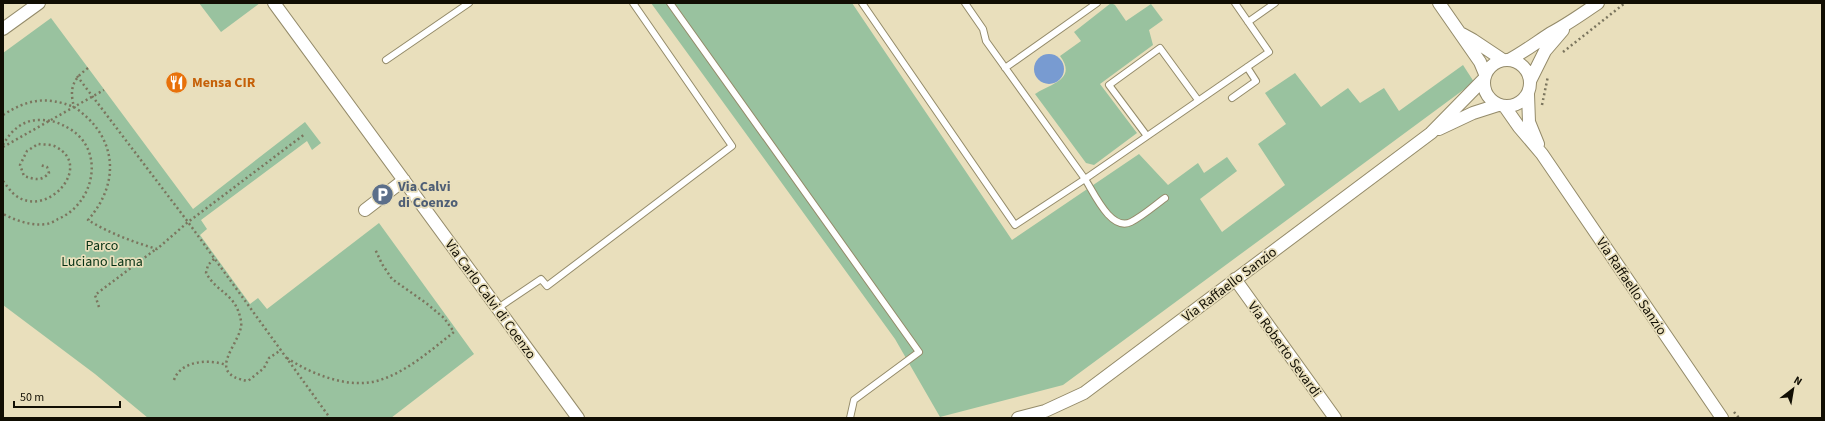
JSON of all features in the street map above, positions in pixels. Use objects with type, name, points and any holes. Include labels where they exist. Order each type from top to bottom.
[{"type":"street","points":[[3,29],[39,3]]},
{"type":"street","name":"Via Carlo Calvi di Coenzo","points":[[274,3],[578,418]]},
{"type":"street","points":[[1439,3],[1480,62],[1484,77]]},
{"type":"street","name":"Via Raffaello Sanzio","points":[[1018,418],[1046,414],[1084,393],[1431,133],[1484,77],[1492,65],[1524,52],[1550,34],[1567,26],[1598,3]]},
{"type":"street","name":"Via Raffaello Sanzio","points":[[1542,154],[1529,122],[1528,94],[1530,81],[1545,51],[1567,26]]},
{"type":"street","points":[[1461,34],[1506,60],[1515,61],[1524,68],[1530,81]]},
{"type":"street","name":"Via Raffaello Sanzio","points":[[1484,77],[1483,86],[1488,97],[1501,106],[1542,154],[1722,418]]},
{"type":"street","name":"Via Raffaello Sanzio","points":[[1431,133],[1473,113],[1501,106],[1518,104],[1528,94]]},
{"type":"street","points":[[365,210],[404,180]]},
{"type":"street","name":"Via Roberto Sevardi","points":[[1235,279],[1336,418]]},
{"type":"lane","points":[[386,60],[469,3]]},
{"type":"lane","points":[[498,308],[541,279],[547,286],[732,146],[633,3]]},
{"type":"lane","points":[[670,3],[919,352],[854,400],[850,418]]},
{"type":"lane","points":[[862,3],[1015,225],[1085,179],[1269,52],[1235,3]]},
{"type":"lane","points":[[965,3],[983,29],[986,40],[1085,179],[1112,220],[1121,223],[1130,222],[1165,198]]},
{"type":"lane","points":[[1005,68],[1097,3]]},
{"type":"lane","points":[[1248,22],[1275,3]]},
{"type":"lane","points":[[1147,136],[1109,84],[1160,48],[1198,100]]},
{"type":"lane","points":[[1232,98],[1256,81],[1247,67]]},
{"type":"path","points":[[1559,55],[1625,3]]},
{"type":"path","points":[[74,107],[72,99],[73,87],[78,76],[88,68]]},
{"type":"path","points":[[1539,111],[1545,96],[1550,71]]},
{"type":"path","points":[[78,76],[188,222],[330,418]]},
{"type":"path","points":[[3,146],[104,90]]},
{"type":"path","points":[[3,115],[29,102],[44,100],[57,101],[74,107],[85,114],[105,140],[110,155],[108,187],[94,213],[88,220],[118,236],[157,249]]},
{"type":"path","points":[[3,146],[8,136],[19,126],[31,120],[51,120],[77,134],[88,147],[92,162],[92,178],[86,193],[77,207],[66,216],[48,224],[28,224],[3,214]]},
{"type":"path","points":[[99,307],[95,295],[157,249],[188,222],[305,134]]},
{"type":"path","points":[[3,181],[15,196],[30,202],[44,200],[58,194],[67,182],[71,169],[68,157],[56,146],[38,144],[27,151],[20,165],[24,176],[37,180],[44,178],[49,173],[47,167],[40,165]]},
{"type":"path","points":[[285,356],[301,367],[338,380],[363,383],[379,381],[398,373],[415,362],[454,332],[444,318],[392,279],[382,264],[375,249]]},
{"type":"path","points":[[214,259],[208,265],[206,273],[211,281],[235,302],[241,322],[236,341],[229,352],[226,365],[230,374],[237,379],[248,381],[264,368],[269,358],[281,350]]},
{"type":"path","points":[[174,380],[176,375],[187,366],[215,361],[226,365]]},
{"type":"green space","points":[[199,3],[260,3],[221,32]]},
{"type":"green space","points":[[651,3],[852,3],[1012,240],[1139,154],[1168,185],[1198,163],[1204,173],[1227,157],[1237,171],[1200,199],[1222,232],[1285,185],[1258,144],[1286,124],[1265,93],[1295,73],[1321,107],[1348,88],[1360,103],[1384,88],[1399,111],[1463,65],[1474,82],[1063,385],[940,417],[895,339]]},
{"type":"green space","points":[[1111,3],[1115,5],[1126,21],[1151,4],[1163,20],[1149,30],[1153,45],[1100,84],[1137,133],[1094,165],[1086,163],[1035,94],[1054,84],[1064,76],[1066,71],[1065,64],[1060,56],[1081,41],[1074,32]]},
{"type":"green space","name":"Parco Luciano Lama","points":[[51,18],[193,209],[305,122],[321,143],[312,150],[307,141],[201,220],[207,229],[200,235],[250,304],[258,298],[267,309],[379,223],[474,354],[391,418],[148,418],[95,374],[3,305],[3,53]]},
{"type":"water","points":[[1049,54],[1055,55],[1063,63],[1063,75],[1055,83],[1049,84],[1043,83],[1035,75],[1034,69],[1035,63],[1043,55]]},
{"type":"place","name":"Mensa CIR","points":[[177,82]]},
{"type":"place","name":"Via Calvi di Coenzo","points":[[383,194]]}]
